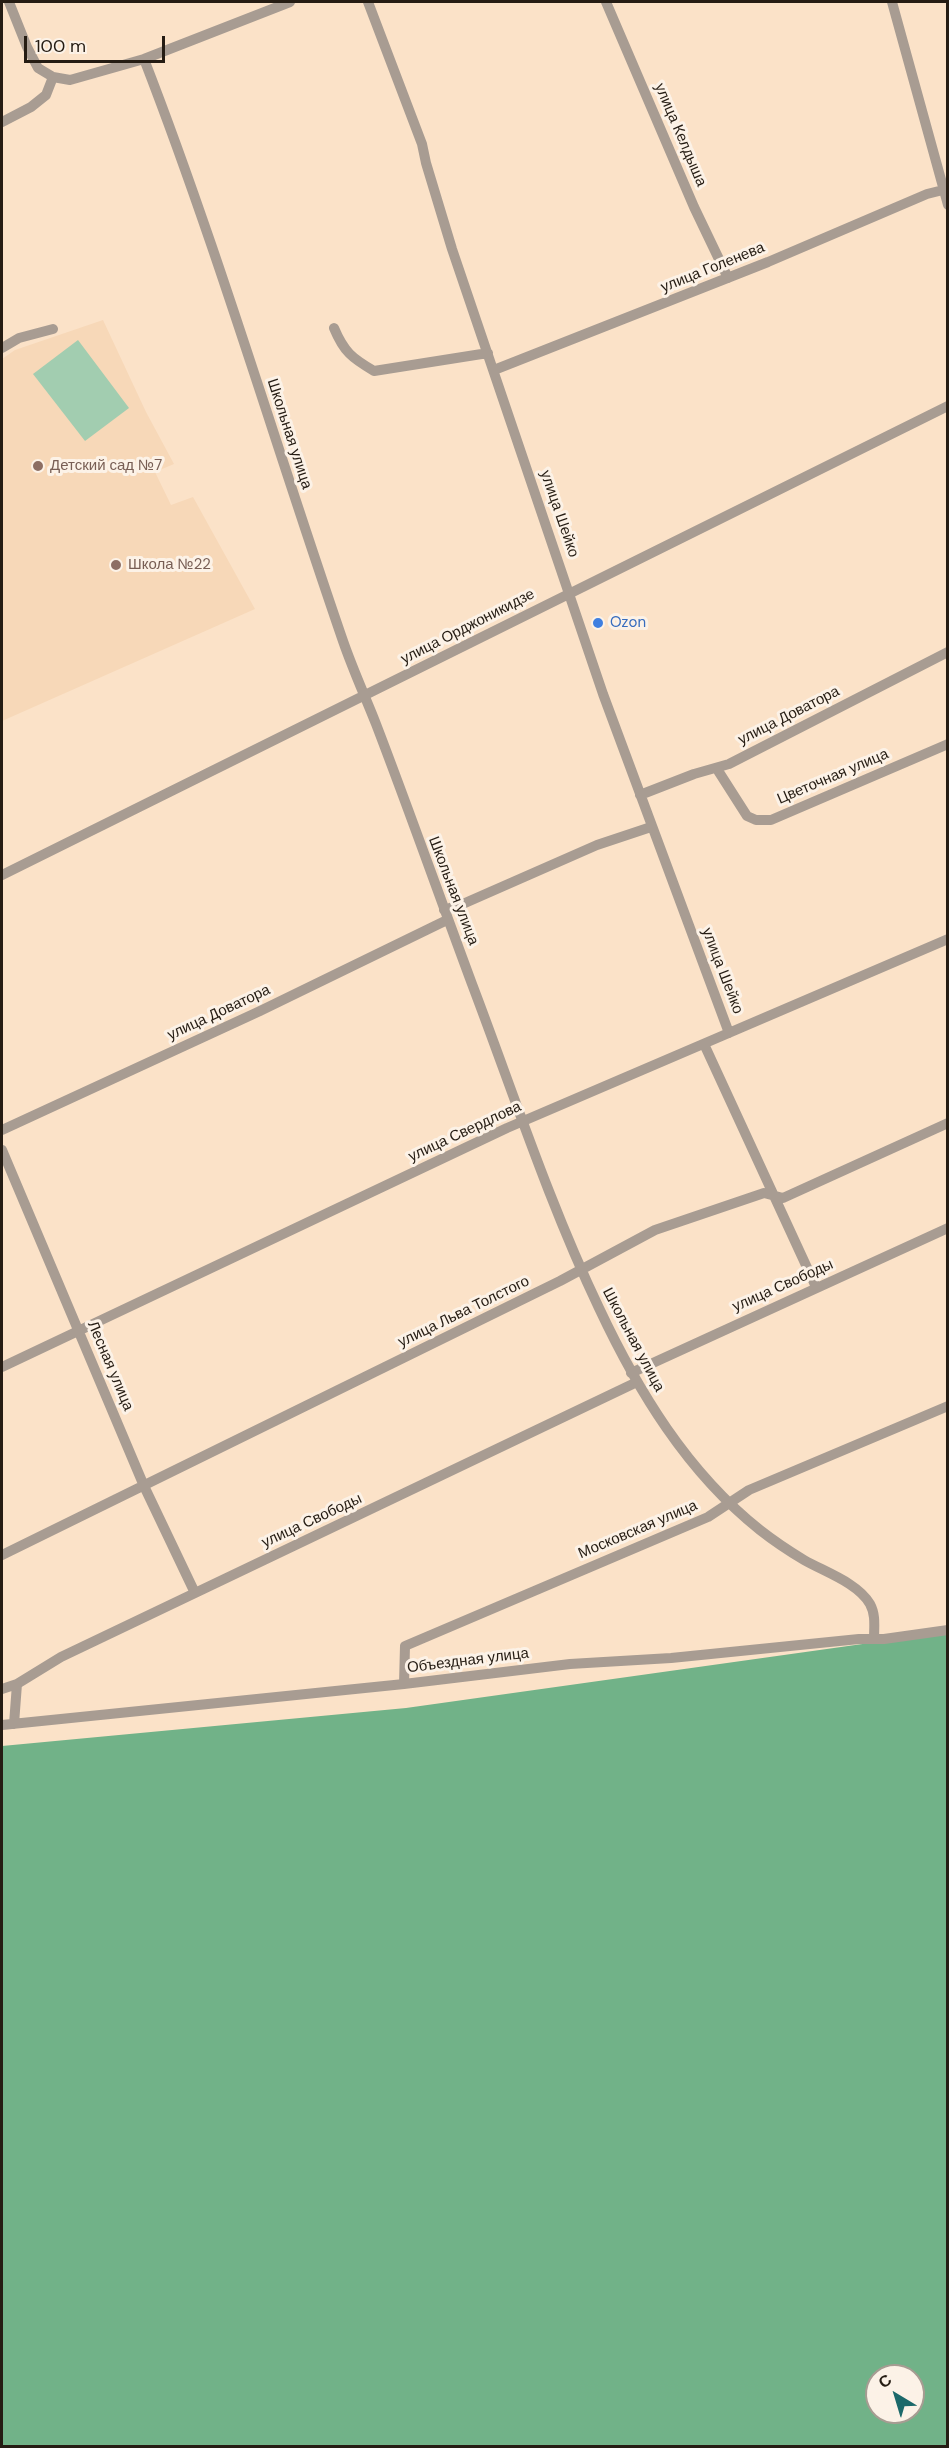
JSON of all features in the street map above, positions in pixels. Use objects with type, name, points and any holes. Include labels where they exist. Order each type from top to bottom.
[{"type":"street","points":[[9,2],[34,63],[42,72],[52,77],[70,80],[144,59],[291,2]]},
{"type":"street","name":"улица Шейко","points":[[368,2],[422,144],[452,249],[651,827],[729,1033]]},
{"type":"street","name":"улица Келдыша","points":[[606,2],[694,207],[728,278]]},
{"type":"street","points":[[895,2],[948,205]]},
{"type":"street","name":"Школьная улица","points":[[144,59],[163,106],[344,644],[502,1063],[522,1122],[582,1270],[634,1377],[658,1417],[698,1468],[730,1502],[774,1540],[845,1582],[868,1600],[874,1616],[874,1639]]},
{"type":"street","points":[[2,122],[31,107],[45,95],[52,77]]},
{"type":"street","name":"улица Голенева","points":[[494,370],[728,278],[927,194],[943,190]]},
{"type":"street","points":[[334,328],[340,344],[350,357],[374,371],[488,352]]},
{"type":"street","points":[[2,348],[19,338],[53,329]]},
{"type":"street","name":"улица Орджоникидзе","points":[[2,874],[948,406]]},
{"type":"street","name":"улица Доватора","points":[[640,795],[694,774],[717,769],[948,652]]},
{"type":"street","name":"Цветочная улица","points":[[717,769],[747,816],[756,820],[771,820],[948,744]]},
{"type":"street","name":"улица Доватора","points":[[2,1130],[260,1011],[465,903],[597,845],[651,827]]},
{"type":"street","name":"улица Свердлова","points":[[2,1367],[78,1329],[522,1122],[948,939]]},
{"type":"street","points":[[704,1044],[816,1287]]},
{"type":"street","name":"улица Льва Толстого","points":[[2,1555],[582,1270],[655,1230],[764,1193],[783,1198],[948,1124]]},
{"type":"street","name":"Лесная улица","points":[[2,1150],[31,1215],[65,1304],[78,1329],[144,1486],[195,1593]]},
{"type":"street","name":"улица Свободы","points":[[2,1689],[17,1684],[61,1657],[816,1287],[948,1228]]},
{"type":"street","name":"Московская улица","points":[[404,1684],[405,1646],[708,1517],[749,1490],[948,1406]]},
{"type":"street","name":"Объездная улица","points":[[2,1725],[404,1684],[570,1664],[671,1658],[943,1631]]},
{"type":"street","points":[[14,1724],[17,1684]]},
{"type":"shaded area","name":"Школа №22","points":[[103,320],[146,412],[174,464],[155,472],[171,505],[193,497],[255,609],[2,721],[2,359],[15,350]]},
{"type":"green space","points":[[78,340],[129,408],[85,441],[33,374]]},
{"type":"green space","points":[[948,1632],[947,2446],[2,2446],[2,1746],[406,1708]]},
{"type":"place","name":"Детский сад №7","points":[[38,466]]},
{"type":"place","name":"Школа №22","points":[[116,565]]},
{"type":"place","name":"Ozon","points":[[598,623]]}]
